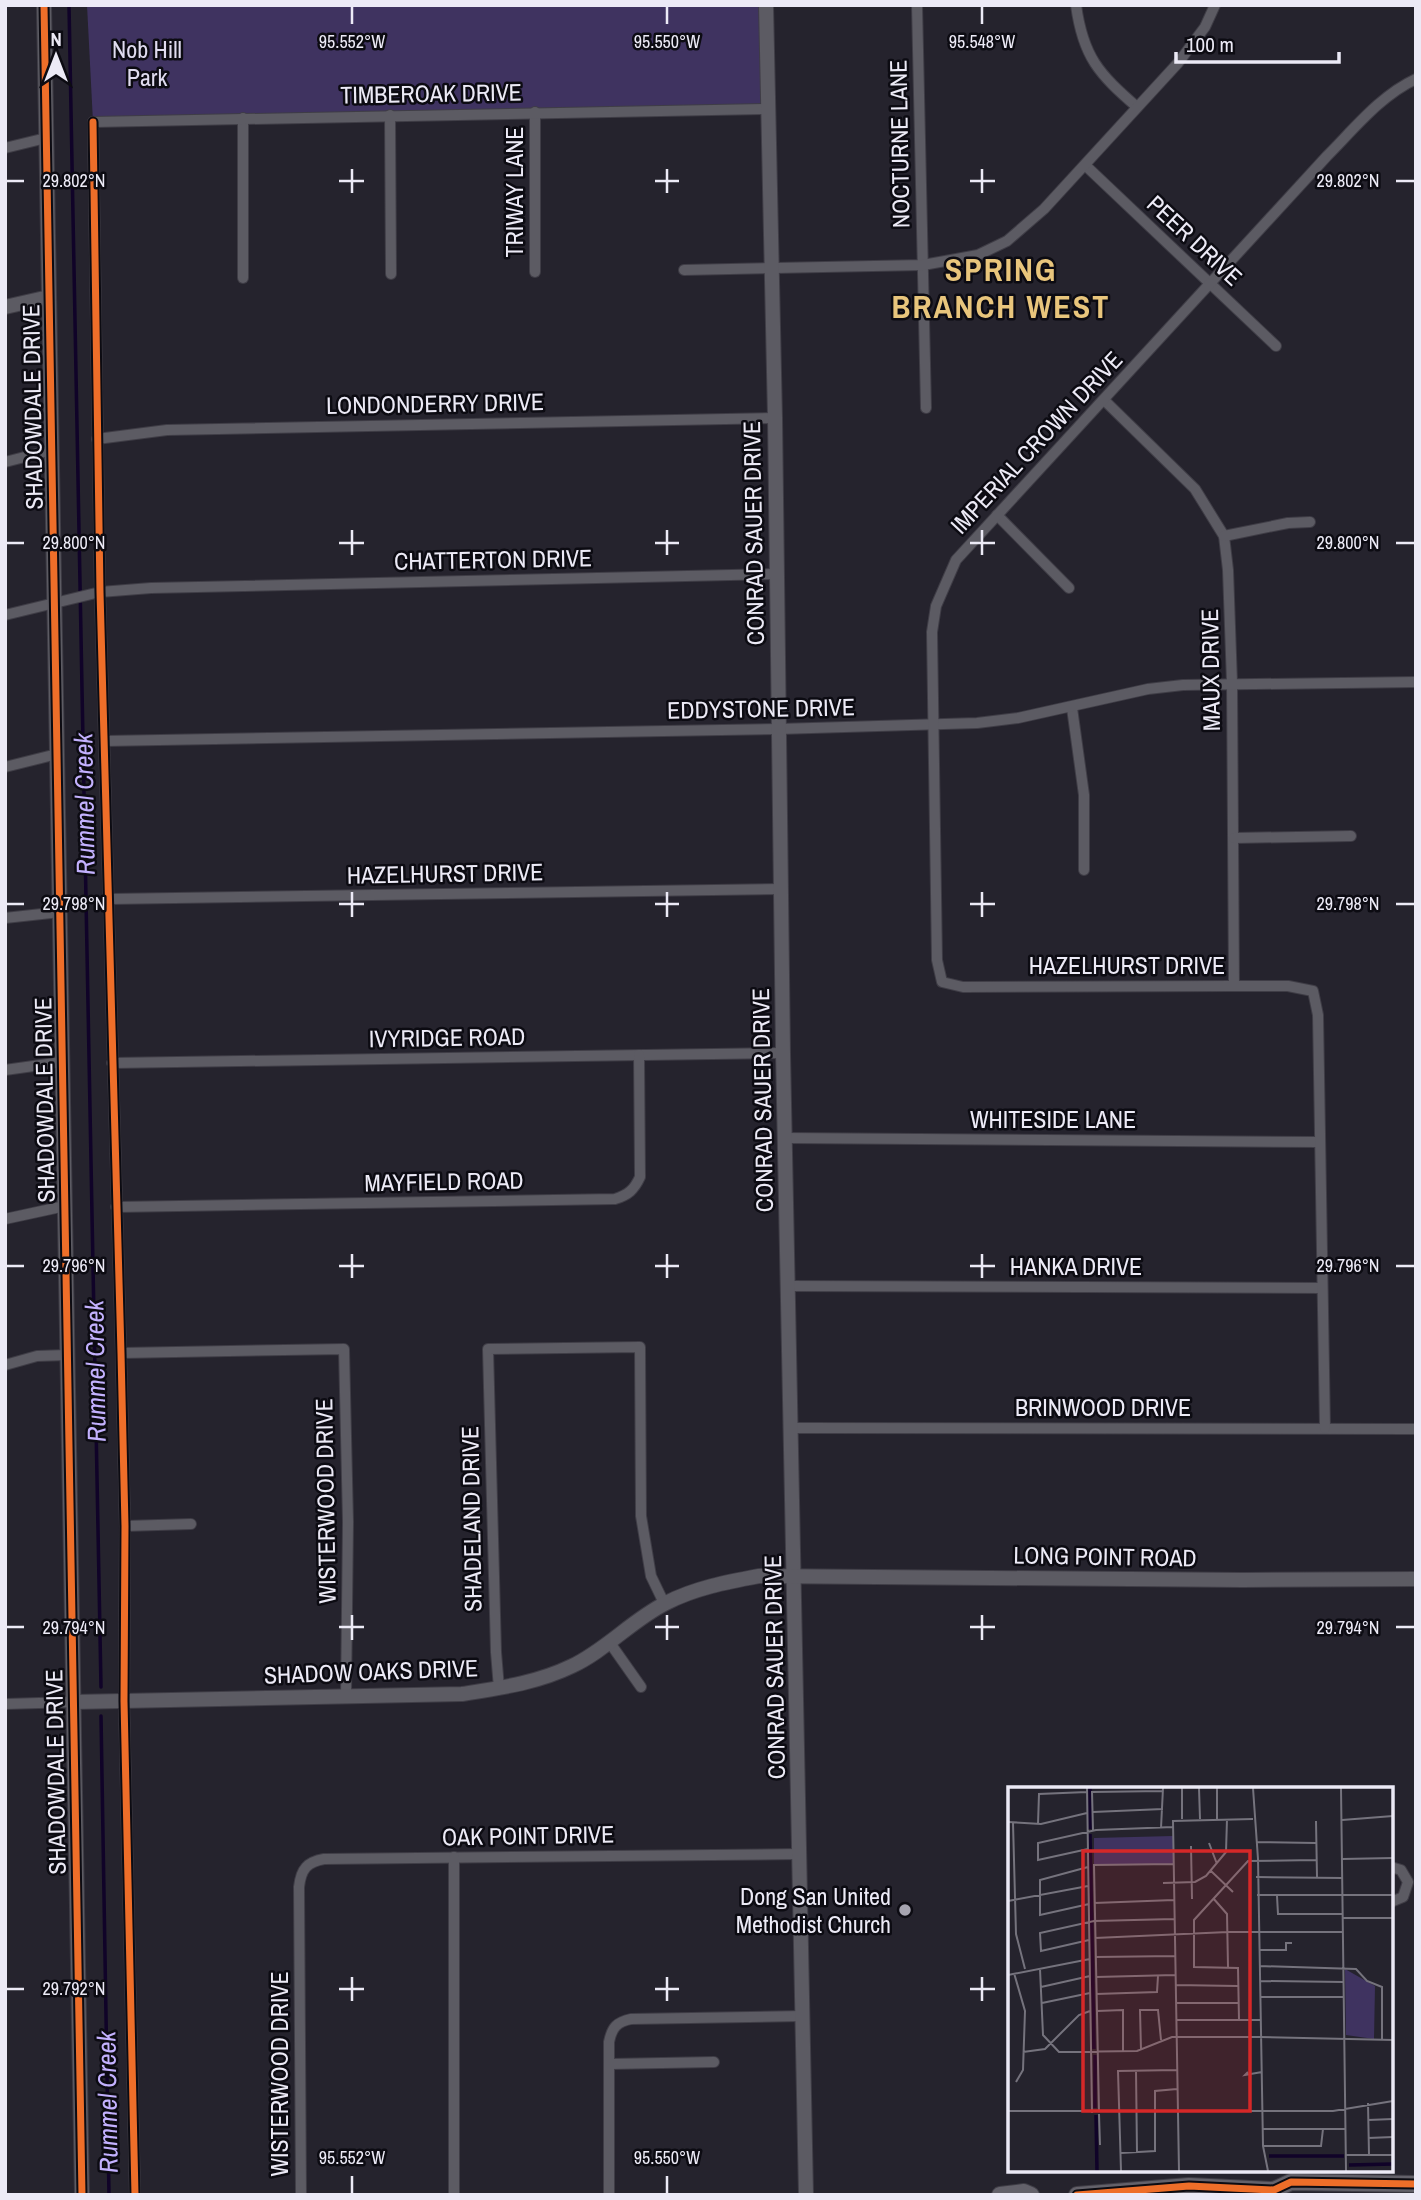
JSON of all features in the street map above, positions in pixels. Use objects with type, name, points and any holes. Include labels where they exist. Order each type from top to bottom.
[{"type":"main road","points":[[1077,2195],[1189,2186],[1278,2192],[1291,2182],[1416,2184]]},
{"type":"main road","points":[[1000,2195],[1024,2192],[1031,2195]]},
{"type":"street","name":"SHADOWDALE DRIVE","points":[[44,5],[52,450],[61,601],[57,754],[82,2195]]},
{"type":"street","name":"CONRAD SAUER DRIVE","points":[[766,5],[775,418],[783,1053],[806,2195]]},
{"type":"street","name":"NOCTURNE LANE","points":[[917,5],[926,408]]},
{"type":"street","points":[[1076,5],[1085,46],[1093,61],[1107,80],[1137,107]]},
{"type":"street","points":[[684,270],[923,265],[978,255],[1007,241],[1044,209],[1194,45],[1215,5]]},
{"type":"street","name":"IMPERIAL CROWN DRIVE","points":[[942,982],[937,960],[932,632],[936,606],[956,559],[1358,124],[1405,84],[1416,79]]},
{"type":"street","name":"TIMBEROAK DRIVE","points":[[97,439],[93,122],[769,109]]},
{"type":"street","name":"TRIWAY LANE","points":[[535,112],[535,272]]},
{"type":"street","points":[[390,115],[391,274]]},
{"type":"street","points":[[243,118],[243,278]]},
{"type":"street","points":[[5,148],[46,138]]},
{"type":"street","name":"PEER DRIVE","points":[[1085,165],[1276,346]]},
{"type":"street","points":[[5,307],[49,297]]},
{"type":"street","name":"MAUX DRIVE","points":[[1104,400],[1195,489],[1224,536],[1228,570],[1232,683],[1234,986]]},
{"type":"street","name":"LONDONDERRY DRIVE","points":[[97,439],[167,430],[775,418]]},
{"type":"street","points":[[97,439],[125,1525],[124,1701],[135,2195]]},
{"type":"street","points":[[5,462],[52,450]]},
{"type":"street","points":[[997,515],[1069,588]]},
{"type":"street","points":[[1224,536],[1288,523],[1310,522]]},
{"type":"street","name":"CHATTERTON DRIVE","points":[[5,615],[87,594],[151,588],[775,574]]},
{"type":"street","name":"EDDYSTONE DRIVE","points":[[104,741],[934,724],[1018,718],[1148,689],[1183,685],[1416,682]]},
{"type":"street","points":[[1072,708],[1084,795],[1084,870]]},
{"type":"street","points":[[5,767],[57,754]]},
{"type":"street","points":[[1234,838],[1352,836]]},
{"type":"street","name":"HAZELHURST DRIVE","points":[[109,899],[781,890]]},
{"type":"street","points":[[5,918],[60,912]]},
{"type":"street","name":"HAZELHURST DRIVE","points":[[942,982],[963,987],[1288,986],[1313,991],[1318,1015],[1319,1142]]},
{"type":"street","name":"IVYRIDGE ROAD","points":[[112,1063],[783,1053]]},
{"type":"street","name":"MAYFIELD ROAD","points":[[116,1207],[601,1199],[626,1195],[635,1187],[640,1177],[639,1055]]},
{"type":"street","points":[[5,1070],[62,1062]]},
{"type":"street","name":"WHITESIDE LANE","points":[[786,1138],[1319,1142]]},
{"type":"street","points":[[1319,1142],[1325,1428]]},
{"type":"street","points":[[5,1219],[65,1206]]},
{"type":"street","name":"HANKA DRIVE","points":[[788,1286],[1322,1288]]},
{"type":"street","name":"SHADELAND DRIVE","points":[[499,1688],[488,1349],[640,1348],[641,1516],[651,1576],[664,1603]]},
{"type":"street","name":"WISTERWOOD DRIVE","points":[[121,1353],[344,1349],[348,1515],[346,1696]]},
{"type":"street","points":[[5,1365],[37,1356],[67,1355]]},
{"type":"street","name":"BRINWOOD DRIVE","points":[[791,1428],[1416,1429]]},
{"type":"street","points":[[125,1525],[191,1524]]},
{"type":"street","name":"SHADOW OAKS DRIVE","points":[[5,1703],[462,1694],[536,1681],[574,1665],[611,1643],[664,1603],[695,1591],[759,1576],[794,1576]]},
{"type":"street","name":"LONG POINT ROAD","points":[[794,1576],[1416,1579]]},
{"type":"street","points":[[611,1643],[641,1687]]},
{"type":"street","name":"OAK POINT DRIVE","points":[[299,1911],[300,1875],[304,1867],[313,1861],[324,1859],[800,1854]]},
{"type":"street","points":[[454,1857],[454,2195]]},
{"type":"street","points":[[1393,1868],[1411,1874],[1404,1897],[1393,1901]]},
{"type":"street","name":"WISTERWOOD DRIVE","points":[[299,1911],[300,2195]]},
{"type":"street","points":[[609,2195],[609,2042],[614,2026],[631,2020],[803,2016]]},
{"type":"street","points":[[610,2064],[714,2062]]},
{"type":"green space","name":"Nob Hill Park","points":[[87,5],[766,5],[769,109],[93,122]]},
{"type":"waterway","name":"Rummel Creek","points":[[69,5],[101,1687]]},
{"type":"waterway","name":"Rummel Creek","points":[[101,1716],[109,2195]]},
{"type":"cycle path","points":[[44,5],[82,2195]]},
{"type":"cycle path","points":[[93,122],[100,592],[125,1526],[124,1701],[135,2195]]},
{"type":"cycle path","points":[[1077,2195],[1189,2186],[1274,2190],[1291,2182],[1416,2184]]},
{"type":"place","name":"Dong San United Methodist Church","points":[[905,1910]]},
{"type":"district","name":"SPRING BRANCH WEST","points":[[1001,288]]}]
